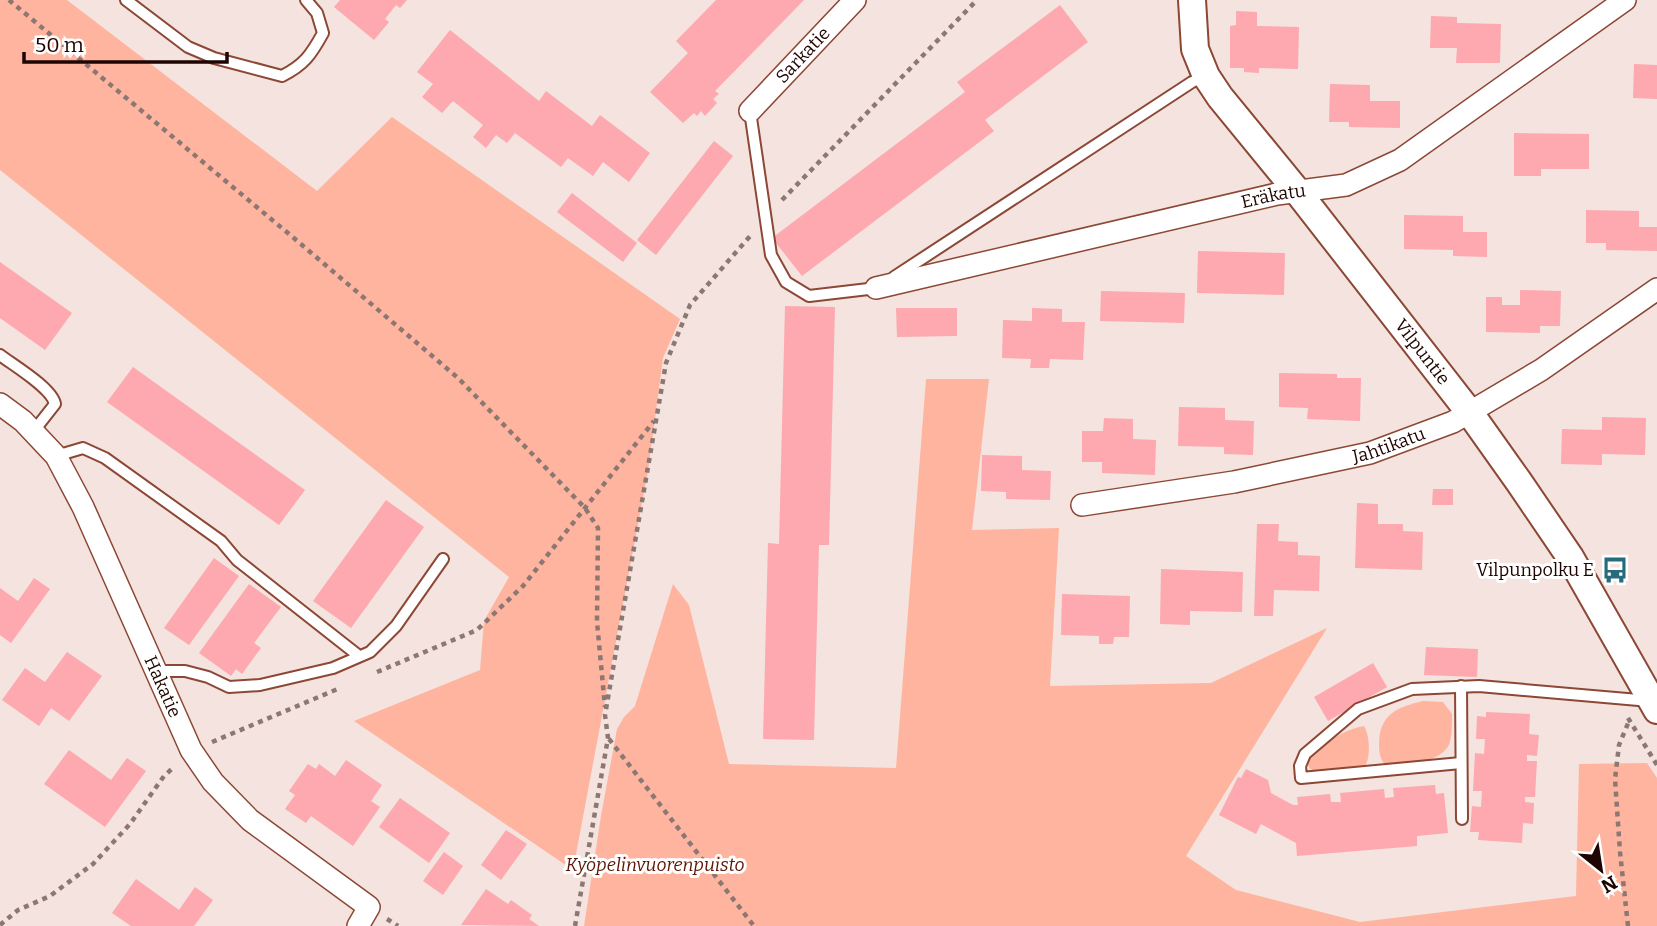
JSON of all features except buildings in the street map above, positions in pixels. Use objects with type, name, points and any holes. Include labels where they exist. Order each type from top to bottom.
[{"type":"street","name":"Sarkatie","points":[[750,111],[855,0]]},
{"type":"street","name":"Vilpuntie","points":[[1192,0],[1195,49],[1206,76],[1470,413],[1570,556],[1655,706]]},
{"type":"street","name":"Eräkatu","points":[[876,288],[1277,194],[1346,185],[1400,160],[1625,0]]},
{"type":"street","name":"Jahtikatu","points":[[1082,505],[1234,482],[1370,453],[1453,422],[1541,370],[1657,289]]},
{"type":"street","name":"Hakatie","points":[[0,404],[23,421],[56,456],[83,507],[191,750],[213,782],[250,820],[369,907],[358,926]]},
{"type":"lane","points":[[126,0],[188,47],[214,58],[282,76],[299,67],[313,52],[323,33],[317,13],[306,0]]},
{"type":"lane","points":[[750,111],[771,255],[786,282],[809,296],[876,288],[1192,82],[1206,76]]},
{"type":"lane","points":[[0,355],[54,398],[55,404],[33,432]]},
{"type":"lane","points":[[56,456],[83,448],[105,458],[221,541],[237,560],[359,656]]},
{"type":"lane","points":[[156,671],[185,671],[208,677],[229,687],[260,685],[333,668],[370,652],[396,626],[443,559]]},
{"type":"lane","points":[[1461,763],[1301,778],[1300,766],[1305,754],[1358,709],[1412,689],[1461,685],[1655,706]]},
{"type":"lane","points":[[1461,685],[1462,819]]},
{"type":"path","points":[[9,0],[458,378],[585,508],[598,528],[597,622],[608,738],[575,926]]},
{"type":"path","points":[[606,715],[666,363],[690,305],[765,217],[977,0]]},
{"type":"path","points":[[1628,926],[1615,779],[1619,745],[1629,720]]},
{"type":"path","points":[[608,738],[754,926]]},
{"type":"green space","points":[[0,0],[67,0],[317,191],[392,117],[680,319],[663,358],[648,471],[573,870],[354,721],[480,670],[484,621],[509,577],[0,170]]},
{"type":"green space","name":"Kyöpelinvuorenpuisto","points":[[926,379],[989,379],[972,530],[1059,528],[1050,686],[1211,683],[1327,628],[1186,856],[1236,890],[1360,922],[1576,896],[1579,764],[1647,763],[1657,778],[1657,926],[584,926],[617,729],[635,706],[673,584],[689,605],[729,764],[896,768]]},
{"type":"green space","points":[[1423,701],[1443,702],[1452,714],[1451,739],[1446,749],[1432,759],[1385,765],[1379,750],[1382,725],[1398,709]]},
{"type":"green space","points":[[1364,726],[1369,747],[1364,767],[1317,773],[1309,768],[1307,760],[1326,743],[1349,730]]},
{"type":"place","name":"Vilpunpolku E","points":[[1615,570]]}]
